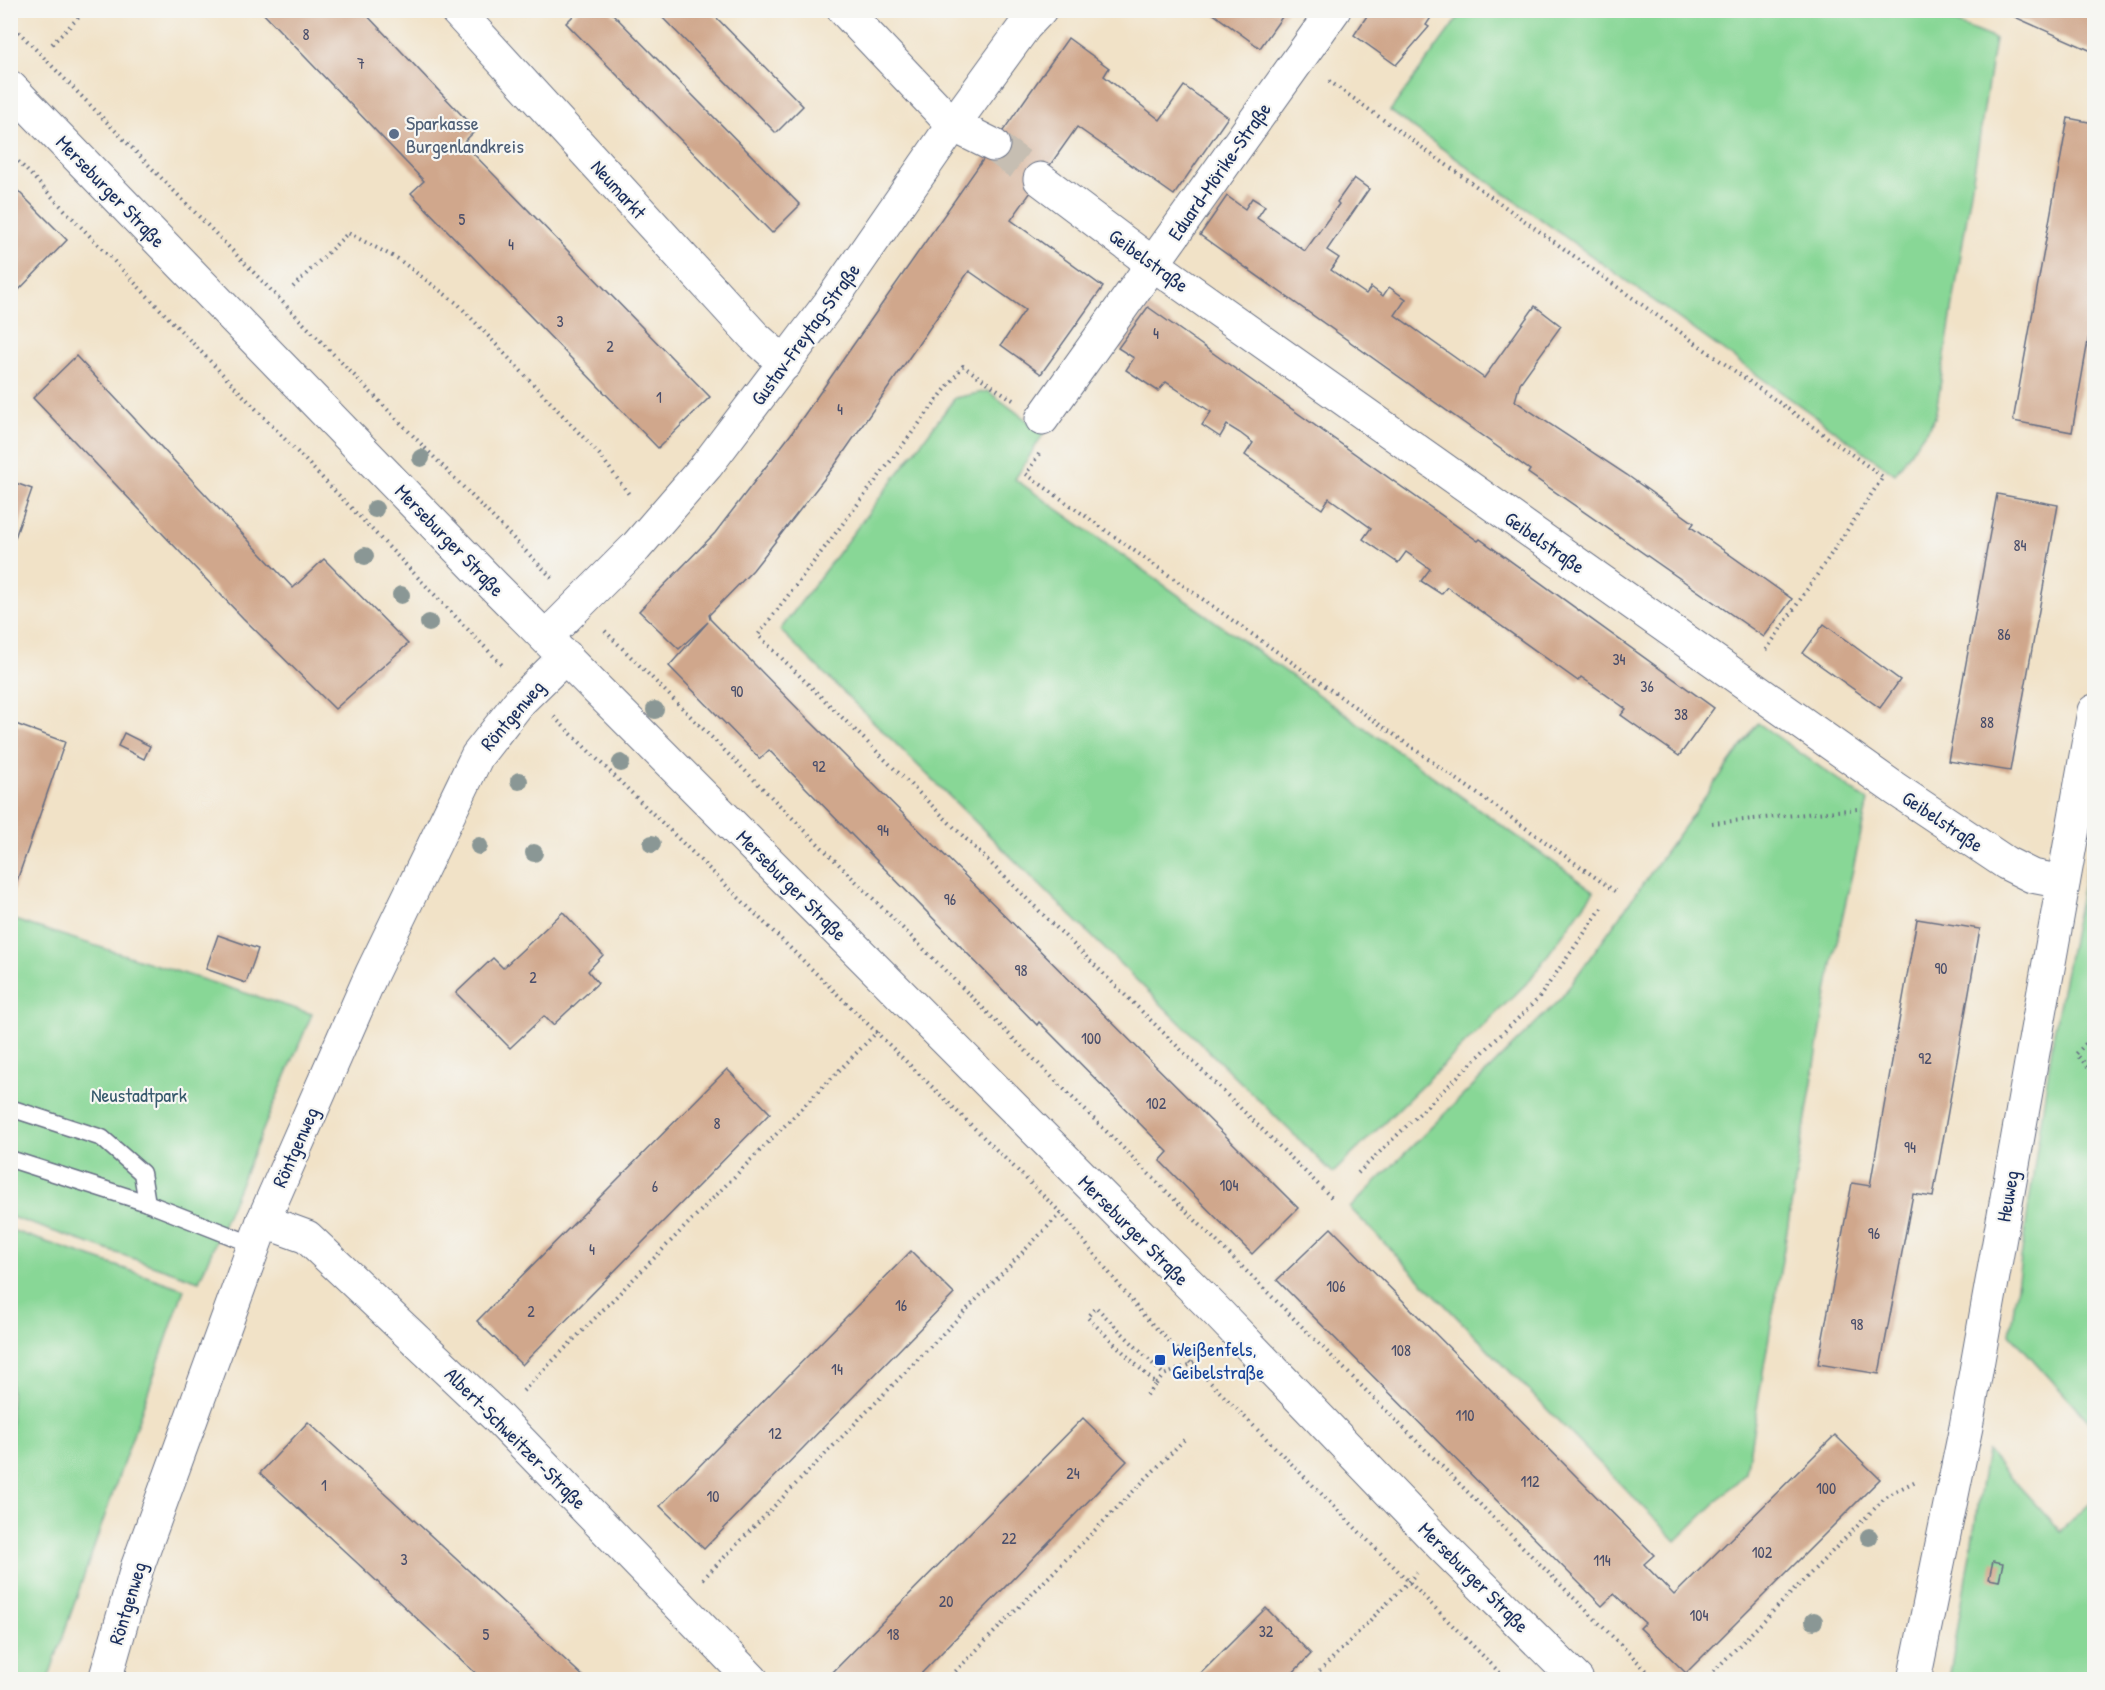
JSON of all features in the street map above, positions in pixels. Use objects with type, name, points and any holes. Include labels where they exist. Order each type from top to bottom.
[{"type":"street","name":"Neumarkt","points":[[456,10],[754,336],[784,364]]},
{"type":"street","points":[[844,10],[953,125],[993,145]]},
{"type":"street","name":"Gustav-Freytag-Straße","points":[[556,647],[578,605],[654,526],[707,465],[784,364],[953,125],[1025,26],[1040,10]]},
{"type":"street","name":"Eduard-Mörike-Straße","points":[[1042,419],[1334,10]]},
{"type":"street","name":"Merseburger Straße","points":[[10,87],[556,647],[1234,1330],[1442,1546],[1577,1680]]},
{"type":"street","name":"Geibelstraße","points":[[1040,179],[1153,264],[1894,788],[2006,863],[2032,876],[2063,882]]},
{"type":"street","name":"Röntgenweg","points":[[105,1680],[137,1568],[259,1233],[372,973],[484,744],[529,693],[556,647]]},
{"type":"street","name":"Heuweg","points":[[1914,1680],[1960,1458],[2094,711]]},
{"type":"street","name":"Albert-Schweitzer-Straße","points":[[259,1233],[307,1237],[497,1417],[680,1603],[752,1680]]},
{"type":"lane","points":[[10,1108],[102,1138],[142,1173],[147,1203]]},
{"type":"lane","points":[[10,1159],[147,1203],[259,1233]]},
{"type":"path","points":[[52,44],[86,10]]},
{"type":"path","points":[[10,23],[578,605],[1656,1680]]},
{"type":"path","points":[[1299,59],[1883,477],[1744,683]]},
{"type":"path","points":[[10,153],[529,693],[878,1031],[1061,1213],[1144,1316],[1507,1680]]},
{"type":"path","points":[[294,287],[348,233],[398,259],[458,304],[599,454],[654,526]]},
{"type":"path","points":[[1332,1198],[758,635],[963,366],[1042,419],[1052,433],[1026,474],[1616,892]]},
{"type":"path","points":[[1712,823],[1880,808],[1894,788]]},
{"type":"path","points":[[1358,1173],[1538,999],[1605,905]]},
{"type":"path","points":[[497,1417],[906,1000]]},
{"type":"path","points":[[2094,1035],[2076,1054],[2094,1073]]},
{"type":"path","points":[[680,1603],[1053,1221]]},
{"type":"path","points":[[1156,1384],[1087,1317],[1096,1307],[1164,1375]]},
{"type":"path","points":[[1146,1395],[1164,1375],[1192,1364],[1234,1330]]},
{"type":"path","points":[[947,1680],[1184,1440]]},
{"type":"path","points":[[1705,1680],[1888,1495],[1960,1458]]},
{"type":"path","points":[[1311,1680],[1410,1581]]},
{"type":"green space","points":[[1463,11],[1926,11],[1995,39],[1935,418],[1895,474],[1390,111]]},
{"type":"green space","points":[[988,391],[1044,433],[1015,479],[1594,891],[1529,981],[1333,1173],[780,630],[955,398]]},
{"type":"green space","points":[[1758,723],[1868,801],[1832,964],[1746,1473],[1676,1541],[1350,1208],[1561,998]]},
{"type":"green space","points":[[2094,827],[2094,1427],[2010,1334],[2054,1032]]},
{"type":"green space","name":"Neustadtpark","points":[[11,919],[312,1014],[199,1281],[11,1217]]},
{"type":"green space","points":[[11,1230],[184,1289],[48,1679],[11,1679]]},
{"type":"green space","points":[[1987,1451],[2060,1531],[2094,1500],[2094,1679],[1949,1680]]},
{"type":"building","points":[[260,10],[362,10],[476,130],[463,143],[710,397],[658,448],[411,193],[424,181]]},
{"type":"building","points":[[579,10],[609,10],[800,205],[772,233],[566,23]]},
{"type":"building","points":[[655,10],[709,10],[803,106],[776,133]]},
{"type":"building","points":[[1208,10],[1287,10],[1260,48]]},
{"type":"building","points":[[1371,10],[1436,10],[1426,25],[1429,27],[1396,65],[1354,35]]},
{"type":"building","points":[[2010,10],[2094,10],[2094,52],[2008,14]]},
{"type":"building","points":[[1068,38],[1109,68],[1104,76],[1160,120],[1184,86],[1228,117],[1174,195],[1077,127],[1011,220],[1103,287],[1041,374],[1001,345],[1025,310],[969,271],[835,465],[753,570],[709,615],[710,619],[805,716],[1298,1208],[1252,1254],[1160,1161],[1168,1152],[1039,1022],[1037,1025],[769,750],[760,759],[669,666],[708,622],[679,649],[639,611],[715,533],[791,434]]},
{"type":"building","points":[[2068,118],[2094,123],[2094,307],[2072,432],[2013,421]]},
{"type":"building","points":[[1354,178],[1369,189],[1327,250],[1339,258],[1331,270],[1366,294],[1371,287],[1383,296],[1389,287],[1406,299],[1395,315],[1484,378],[1535,306],[1561,326],[1520,383],[1515,401],[1627,475],[1694,523],[1691,527],[1792,599],[1764,637],[1528,473],[1530,470],[1200,235],[1227,196],[1245,209],[1252,198],[1265,206],[1257,218],[1305,251],[1339,204],[1337,202]]},
{"type":"building","points":[[10,183],[67,240],[13,296],[10,294]]},
{"type":"building","points":[[1148,307],[1478,541],[1480,539],[1714,708],[1679,756],[1621,715],[1626,709],[1581,677],[1578,681],[1447,587],[1441,594],[1421,581],[1430,569],[1406,552],[1398,563],[1363,539],[1371,528],[1329,498],[1322,509],[1245,455],[1253,443],[1240,433],[1227,425],[1220,437],[1202,425],[1211,412],[1166,382],[1158,391],[1126,370],[1134,358],[1118,348]]},
{"type":"building","points":[[76,356],[293,588],[324,559],[408,644],[335,709],[243,618],[33,398]]},
{"type":"building","points":[[10,481],[32,489],[11,549],[10,549]]},
{"type":"building","points":[[1997,494],[2058,505],[2010,771],[1948,761]]},
{"type":"building","points":[[1824,624],[1900,680],[1880,708],[1803,653]]},
{"type":"building","points":[[10,722],[65,742],[11,898],[10,898]]},
{"type":"building","points":[[124,733],[150,746],[144,759],[118,746]]},
{"type":"building","points":[[563,912],[603,955],[588,971],[598,983],[553,1025],[544,1016],[510,1048],[456,993],[493,958],[503,968]]},
{"type":"building","points":[[1917,919],[1980,929],[1933,1197],[1913,1194],[1879,1374],[1818,1364],[1852,1183],[1870,1186]]},
{"type":"building","points":[[218,935],[258,949],[246,983],[206,969]]},
{"type":"building","points":[[727,1069],[770,1113],[522,1365],[477,1321]]},
{"type":"building","points":[[1331,1228],[1654,1555],[1644,1564],[1674,1595],[1835,1435],[1880,1479],[1686,1673],[1640,1628],[1645,1623],[1614,1594],[1602,1606],[1277,1280]]},
{"type":"building","points":[[911,1251],[954,1294],[704,1549],[660,1506]]},
{"type":"building","points":[[1083,1418],[1127,1461],[915,1680],[833,1680],[829,1676]]},
{"type":"building","points":[[308,1422],[587,1680],[483,1680],[260,1473]]},
{"type":"building","points":[[1993,1561],[2003,1563],[1999,1581],[1989,1579]]},
{"type":"building","points":[[1266,1608],[1311,1654],[1286,1680],[1194,1680]]},
{"type":"tunnel","points":[[993,145],[1040,179]]},
{"type":"place","name":"Sparkasse Burgenlandkreis","points":[[394,134]]},
{"type":"place","name":"Weißenfels, Geibelstraße","points":[[1160,1360]]}]
